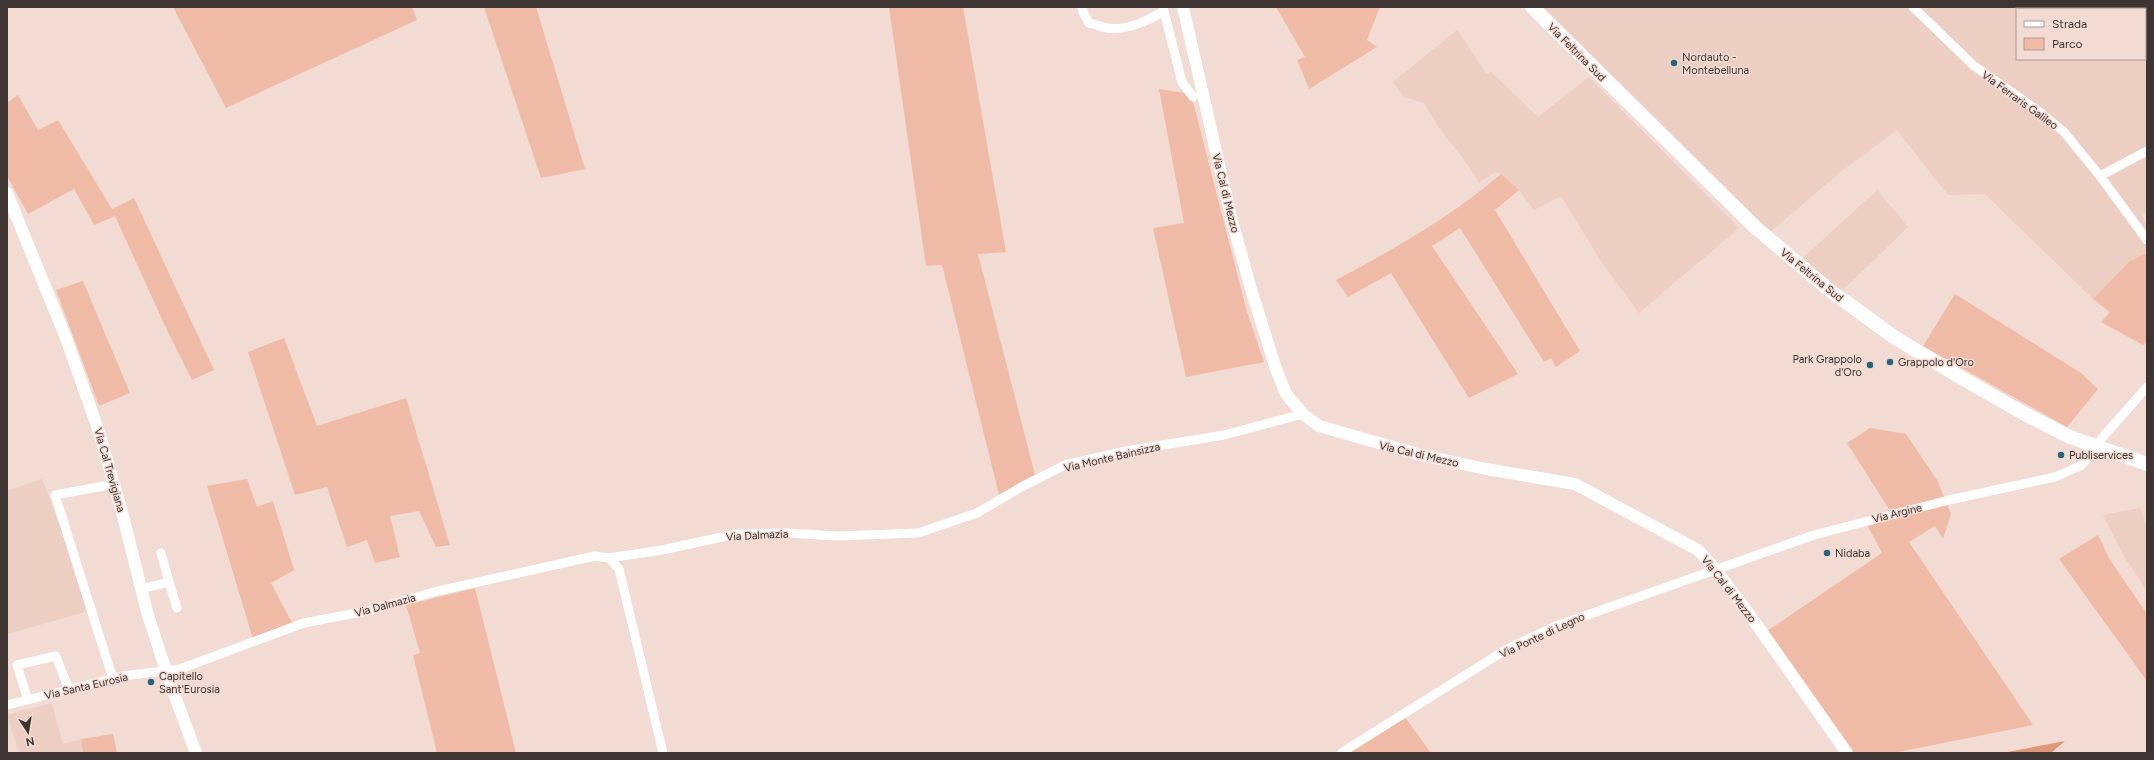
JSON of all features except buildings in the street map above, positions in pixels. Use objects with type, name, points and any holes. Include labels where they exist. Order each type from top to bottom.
[{"type":"main road","name":"Via Feltrina Sud","points":[[1532,7],[1755,227],[1828,289],[1894,337],[1960,377],[2058,431],[2098,442],[2147,464]]},
{"type":"street","points":[[1082,7],[1089,23],[1107,28],[1130,26],[1151,19],[1163,9],[1182,82],[1193,97]]},
{"type":"street","name":"Via Cal di Mezzo","points":[[1183,7],[1232,221],[1252,289],[1276,369],[1286,394],[1303,414],[1319,426],[1386,447],[1486,469],[1575,484],[1698,550],[1716,570],[1847,753]]},
{"type":"street","name":"Via Ferraris Galileo","points":[[1913,7],[1973,65],[2054,123],[2072,141],[2100,176],[2147,240]]},
{"type":"street","points":[[2100,176],[2147,151]]},
{"type":"street","name":"Via Cal Trevigiana","points":[[7,193],[66,338],[99,432],[115,484],[141,589],[166,670],[196,753]]},
{"type":"street","points":[[2098,442],[2147,387]]},
{"type":"street","name":"Via Monte Bainsizza","points":[[907,533],[918,532],[977,513],[1023,486],[1065,465],[1126,451],[1224,435],[1303,414]]},
{"type":"street","name":"Via Argine","points":[[1716,570],[1814,535],[1949,500],[2048,479],[2080,466],[2087,459],[2098,442]]},
{"type":"street","points":[[113,679],[55,495],[115,484]]},
{"type":"street","name":"Via Dalmazia","points":[[166,670],[180,669],[304,623],[367,611],[438,591],[586,557],[609,558],[662,550],[736,534],[787,533],[838,536],[907,533]]},
{"type":"street","points":[[161,553],[176,608]]},
{"type":"street","points":[[609,558],[619,569],[622,577],[662,753]]},
{"type":"street","name":"Via Ponte di Legno","points":[[1341,753],[1507,649],[1556,626],[1592,612],[1716,570]]},
{"type":"street","points":[[141,589],[169,582]]},
{"type":"street","points":[[28,700],[17,665],[56,656],[69,690]]},
{"type":"street","name":"Via Santa Eurosia","points":[[7,705],[113,679],[166,670]]},
{"type":"shaded area","points":[[1544,7],[2147,7],[2147,212],[2141,214],[2147,226],[2147,253],[2130,261],[2093,299],[1985,194],[1948,195],[1897,130],[1842,171],[1770,232]]},
{"type":"shaded area","points":[[1457,30],[1487,74],[1491,72],[1538,117],[1589,77],[1739,228],[1639,313],[1602,263],[1561,196],[1534,210],[1519,190],[1496,171],[1479,183],[1471,169],[1437,125],[1424,103],[1404,97],[1393,82]]},
{"type":"shaded area","points":[[1877,190],[1908,227],[1842,291],[1802,259]]},
{"type":"shaded area","points":[[42,479],[89,611],[7,634],[7,491]]},
{"type":"shaded area","points":[[2140,508],[2147,527],[2147,591],[2122,553],[2103,515]]},
{"type":"shaded area","points":[[52,703],[63,744],[81,739],[83,753],[19,753],[7,715]]},
{"type":"shaded area","points":[[2065,741],[2051,753],[2002,753]]},
{"type":"green space","points":[[173,7],[412,7],[417,20],[226,108]]},
{"type":"green space","points":[[484,7],[536,7],[585,169],[541,178]]},
{"type":"green space","points":[[889,7],[963,7],[1006,252],[978,254],[1035,475],[999,495],[942,265],[926,266]]},
{"type":"green space","points":[[1276,7],[1380,7],[1367,40],[1377,47],[1309,89],[1297,60],[1305,57]]},
{"type":"green space","points":[[1159,89],[1191,94],[1247,312],[1264,362],[1186,377],[1153,228],[1184,223]]},
{"type":"green space","points":[[18,95],[38,130],[58,120],[112,209],[134,198],[214,370],[192,380],[166,328],[115,216],[94,225],[74,189],[28,214],[7,176],[7,103]]},
{"type":"green space","points":[[1501,174],[1519,190],[1495,210],[1580,351],[1556,367],[1551,358],[1544,362],[1460,228],[1432,246],[1518,374],[1469,398],[1391,273],[1348,297],[1336,280],[1422,232],[1482,190]]},
{"type":"green space","points":[[2147,253],[2147,342],[2143,345],[2101,322],[2110,312],[2093,299],[2130,261]]},
{"type":"green space","points":[[83,281],[130,393],[99,406],[56,290]]},
{"type":"green space","points":[[1955,294],[2081,373],[2098,389],[2067,427],[1923,346]]},
{"type":"green space","points":[[284,338],[317,426],[406,398],[450,545],[436,547],[419,511],[390,516],[400,557],[375,563],[367,540],[347,547],[327,487],[295,495],[248,352]]},
{"type":"green space","points":[[1870,428],[1906,434],[1937,480],[1951,514],[1943,539],[1935,526],[1909,542],[2033,725],[1893,753],[1852,753],[1767,631],[1882,553],[1864,519],[1892,514],[1847,443]]},
{"type":"green space","points":[[247,479],[257,507],[273,501],[294,570],[271,583],[292,623],[253,639],[207,486]]},
{"type":"green space","points":[[2098,535],[2110,560],[2147,614],[2147,681],[2059,559]]},
{"type":"green space","points":[[475,588],[516,753],[437,753],[413,655],[420,653],[406,605]]},
{"type":"green space","points":[[1402,713],[1431,753],[1338,753]]},
{"type":"green space","points":[[113,734],[117,753],[83,753],[81,739]]},
{"type":"place","name":"Nordauto - Montebelluna","points":[[1674,63]]},
{"type":"place","name":"Grappolo d'Oro","points":[[1890,362]]},
{"type":"place","name":"Park Grappolo d'Oro","points":[[1870,365]]},
{"type":"place","name":"Publiservices","points":[[2061,455]]},
{"type":"place","name":"Nidaba","points":[[1827,553]]},
{"type":"place","name":"Capitello Sant'Eurosia","points":[[151,682]]}]
